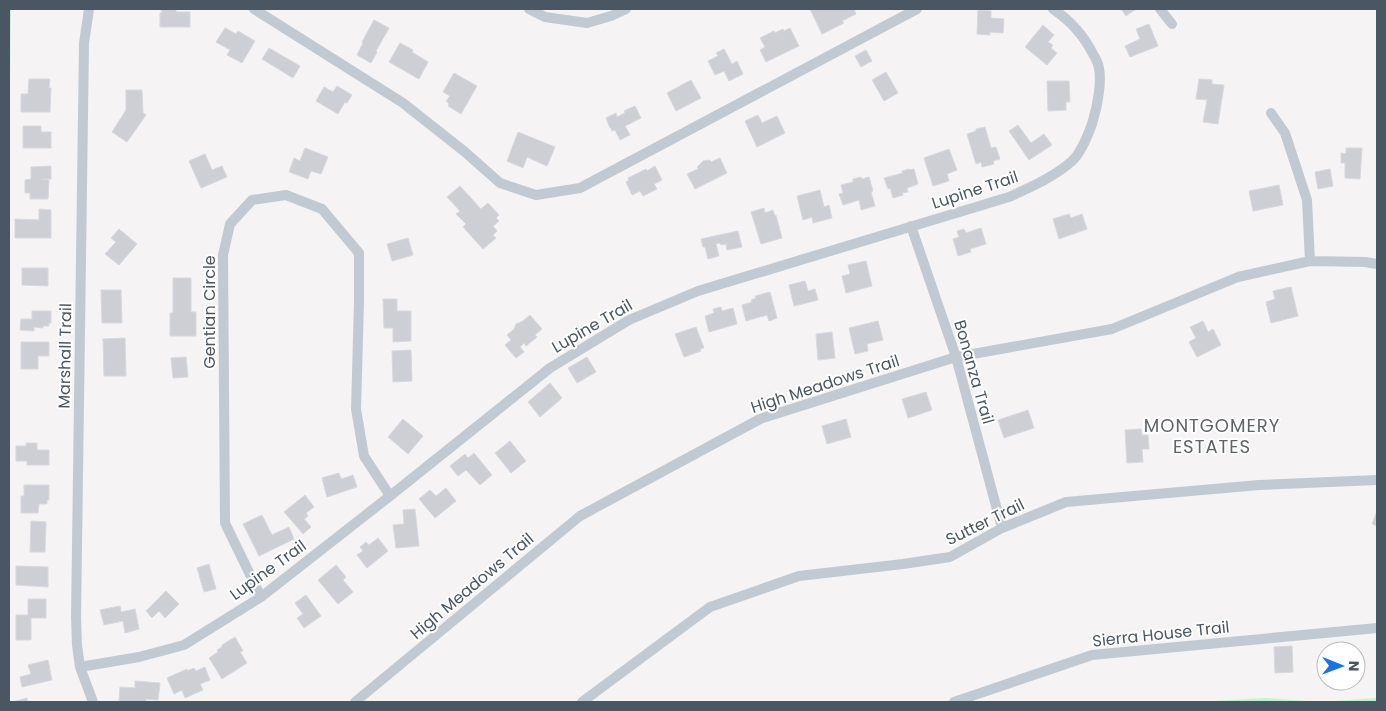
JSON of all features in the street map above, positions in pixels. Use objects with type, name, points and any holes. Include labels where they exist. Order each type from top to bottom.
[{"type":"street","name":"Marshall Trail","points":[[88,9],[84,43],[76,618],[80,667],[93,702]]},
{"type":"street","points":[[254,9],[403,103],[465,152],[500,183],[536,195],[580,188],[917,9]]},
{"type":"street","points":[[529,9],[545,17],[587,24],[626,9]]},
{"type":"street","name":"Lupine Trail","points":[[80,667],[139,657],[184,645],[261,597],[550,368],[629,320],[698,291],[1009,197],[1031,187],[1074,160],[1088,135],[1096,111],[1099,85],[1098,64],[1086,39],[1067,19],[1053,9]]},
{"type":"street","points":[[1160,9],[1172,24]]},
{"type":"street","points":[[1271,113],[1285,133],[1307,200],[1310,261]]},
{"type":"street","name":"Gentian Circle","points":[[261,597],[225,523],[223,255],[230,224],[252,200],[286,195],[322,209],[358,253],[359,302],[356,410],[364,456],[390,496]]},
{"type":"street","name":"Bonanza Trail","points":[[912,226],[956,357],[1002,528]]},
{"type":"street","name":"High Meadows Trail","points":[[355,702],[580,516],[760,419],[956,357],[1112,329],[1238,277],[1310,261],[1377,264]]},
{"type":"street","name":"Sutter Trail","points":[[582,702],[710,606],[799,576],[950,557],[1002,528],[1066,502],[1259,485],[1377,480]]},
{"type":"street","name":"Sierra House Trail","points":[[954,702],[1092,655],[1377,628]]},
{"type":"green space","points":[[9,9],[11,9],[9,150]]},
{"type":"green space","points":[[1265,698],[1321,702],[1197,702]]},
{"type":"green space","points":[[1377,698],[1377,702],[1321,702]]},
{"type":"building","points":[[161,9],[176,9],[176,12],[190,12],[190,27],[160,27]]},
{"type":"building","points":[[810,9],[854,9],[856,14],[842,21],[844,23],[822,34]]},
{"type":"building","points":[[1121,9],[1136,9],[1126,16]]},
{"type":"building","points":[[978,10],[991,11],[991,18],[1004,19],[1003,33],[977,34]]},
{"type":"building","points":[[374,20],[389,28],[371,63],[357,55]]},
{"type":"building","points":[[1149,24],[1158,46],[1130,57],[1125,46],[1140,39],[1136,29]]},
{"type":"building","points":[[1043,25],[1054,35],[1048,42],[1053,45],[1051,48],[1057,53],[1047,65],[1025,47]]},
{"type":"building","points":[[225,28],[236,34],[238,31],[255,41],[242,63],[227,55],[230,50],[216,42]]},
{"type":"building","points":[[790,28],[799,46],[766,62],[760,50],[765,47],[760,38],[774,31],[775,33]]},
{"type":"building","points":[[400,43],[413,50],[412,52],[428,62],[419,79],[389,62]]},
{"type":"building","points":[[269,48],[300,66],[293,78],[262,59]]},
{"type":"building","points":[[724,49],[732,64],[737,61],[743,74],[729,81],[724,71],[715,75],[708,61],[718,56],[716,53]]},
{"type":"building","points":[[866,50],[872,61],[861,67],[855,56]]},
{"type":"building","points":[[886,72],[898,93],[884,101],[872,80]]},
{"type":"building","points":[[454,73],[477,86],[461,114],[448,106],[449,103],[446,101],[450,96],[443,92]]},
{"type":"building","points":[[29,79],[50,79],[50,112],[21,112],[21,94],[28,94]]},
{"type":"building","points":[[1199,79],[1212,80],[1212,84],[1224,85],[1218,124],[1203,122],[1207,100],[1196,99]]},
{"type":"building","points":[[691,80],[701,98],[676,111],[667,93]]},
{"type":"building","points":[[1047,81],[1069,81],[1070,102],[1066,102],[1066,110],[1048,111]]},
{"type":"building","points":[[337,86],[352,95],[338,114],[316,101],[324,87],[333,92]]},
{"type":"building","points":[[126,90],[142,90],[143,113],[146,115],[127,142],[112,132],[126,110]]},
{"type":"building","points":[[635,106],[641,118],[625,126],[630,135],[620,140],[615,130],[612,131],[610,128],[606,118],[616,113],[617,117]]},
{"type":"building","points":[[758,115],[762,123],[777,116],[785,133],[757,147],[745,121]]},
{"type":"building","points":[[1018,125],[1031,143],[1044,134],[1052,145],[1029,160],[1009,131]]},
{"type":"building","points":[[23,126],[41,126],[41,132],[51,132],[51,148],[23,148]]},
{"type":"building","points":[[985,127],[991,148],[996,147],[1000,159],[993,161],[994,164],[982,167],[981,162],[976,164],[967,134]]},
{"type":"building","points":[[518,132],[555,147],[547,166],[527,157],[523,168],[507,161]]},
{"type":"building","points":[[305,148],[328,157],[321,174],[311,171],[308,179],[289,172],[294,158],[300,161]]},
{"type":"building","points":[[1346,148],[1362,148],[1360,179],[1345,178],[1345,163],[1341,163],[1341,153],[1346,154]]},
{"type":"building","points":[[949,149],[957,170],[947,174],[949,181],[933,186],[924,158]]},
{"type":"building","points":[[205,154],[212,170],[222,166],[227,177],[201,188],[189,161]]},
{"type":"building","points":[[720,158],[727,173],[695,189],[687,174],[698,169],[697,167],[703,161],[710,160],[711,162]]},
{"type":"building","points":[[51,166],[51,179],[42,179],[49,180],[48,199],[30,199],[30,193],[25,193],[25,180],[31,179],[31,167]]},
{"type":"building","points":[[655,166],[662,180],[654,184],[657,189],[643,196],[640,191],[632,195],[626,182],[629,180],[628,178]]},
{"type":"building","points":[[914,169],[918,184],[907,188],[908,192],[902,193],[903,195],[893,198],[884,178],[903,173],[902,171]]},
{"type":"building","points":[[1330,169],[1333,186],[1318,189],[1315,172]]},
{"type":"building","points":[[861,177],[862,179],[869,177],[875,206],[861,210],[859,200],[843,205],[839,194],[843,193],[841,185],[853,182],[853,179]]},
{"type":"building","points":[[1279,185],[1283,205],[1253,211],[1249,191]]},
{"type":"building","points":[[460,186],[481,209],[488,203],[499,215],[496,218],[499,221],[493,226],[497,231],[493,235],[496,238],[483,249],[463,227],[466,224],[456,214],[460,211],[447,197]]},
{"type":"building","points":[[820,190],[824,207],[829,205],[832,218],[813,223],[812,217],[803,220],[797,196]]},
{"type":"building","points":[[764,208],[765,213],[773,210],[776,215],[782,238],[761,244],[751,212]]},
{"type":"building","points":[[39,209],[51,210],[51,238],[15,238],[15,219],[39,220]]},
{"type":"building","points":[[1069,214],[1071,218],[1082,214],[1087,229],[1059,239],[1053,219]]},
{"type":"building","points":[[981,228],[986,244],[970,249],[971,252],[958,256],[953,239],[959,237],[957,231],[964,229],[966,233]]},
{"type":"building","points":[[119,229],[137,244],[119,265],[105,254],[116,242],[111,238]]},
{"type":"building","points":[[738,231],[742,247],[727,250],[726,244],[716,244],[719,256],[708,259],[701,239]]},
{"type":"building","points":[[408,238],[413,255],[392,261],[387,244]]},
{"type":"building","points":[[866,261],[872,286],[846,293],[842,276],[850,274],[848,265]]},
{"type":"building","points":[[22,268],[48,268],[48,286],[22,285]]},
{"type":"building","points":[[173,278],[191,278],[191,312],[196,312],[196,336],[170,336],[170,313],[173,313]]},
{"type":"building","points":[[805,281],[808,291],[815,289],[818,300],[794,306],[789,285]]},
{"type":"building","points":[[1291,287],[1298,316],[1271,323],[1266,302],[1275,299],[1273,291]]},
{"type":"building","points":[[101,290],[121,290],[122,323],[102,323]]},
{"type":"building","points":[[770,292],[777,318],[769,321],[767,315],[746,321],[742,305],[752,302],[751,300],[756,298],[755,296]]},
{"type":"building","points":[[383,299],[397,299],[397,311],[411,311],[411,341],[393,342],[393,328],[384,328]]},
{"type":"building","points":[[721,307],[722,311],[733,308],[737,324],[709,332],[705,316],[714,313],[713,309]]},
{"type":"building","points":[[32,311],[51,311],[51,323],[49,323],[49,326],[43,326],[43,328],[34,327],[34,331],[20,330],[21,319],[32,319]]},
{"type":"building","points":[[530,315],[542,329],[535,335],[537,337],[526,346],[524,343],[520,347],[524,352],[516,358],[505,345],[511,340],[507,335],[514,329],[516,324]]},
{"type":"building","points":[[878,321],[883,340],[867,344],[868,351],[855,354],[849,328]]},
{"type":"building","points":[[1203,321],[1208,332],[1213,329],[1221,345],[1197,357],[1189,342],[1196,338],[1190,327]]},
{"type":"building","points":[[696,327],[704,348],[700,349],[701,351],[684,357],[675,334]]},
{"type":"building","points":[[832,332],[835,358],[818,360],[816,334]]},
{"type":"building","points":[[125,338],[126,376],[104,376],[103,339]]},
{"type":"building","points":[[21,342],[49,342],[49,356],[38,356],[38,369],[21,369]]},
{"type":"building","points":[[411,350],[412,381],[393,382],[392,351]]},
{"type":"building","points":[[186,357],[188,377],[173,378],[171,358]]},
{"type":"building","points":[[587,357],[596,372],[577,383],[568,368]]},
{"type":"building","points":[[550,383],[562,398],[540,417],[528,402]]},
{"type":"building","points":[[926,392],[932,410],[908,418],[902,399]]},
{"type":"building","points":[[1028,410],[1034,428],[1004,438],[998,420]]},
{"type":"building","points":[[403,419],[423,436],[408,454],[388,437]]},
{"type":"building","points":[[846,419],[851,437],[827,444],[822,426]]},
{"type":"building","points":[[1141,429],[1142,435],[1148,435],[1149,449],[1142,449],[1143,462],[1127,463],[1125,430]]},
{"type":"building","points":[[510,441],[526,461],[511,473],[495,453]]},
{"type":"building","points":[[26,443],[37,443],[37,450],[49,450],[49,465],[27,465],[27,461],[16,461],[16,446],[26,446]]},
{"type":"building","points":[[474,453],[492,475],[480,485],[466,470],[458,476],[450,466],[465,454],[468,458]]},
{"type":"building","points":[[339,473],[341,479],[353,475],[357,487],[327,497],[322,478]]},
{"type":"building","points":[[24,485],[49,485],[49,500],[47,500],[47,504],[39,504],[38,513],[21,513],[21,496],[24,496]]},
{"type":"building","points":[[446,488],[456,501],[435,518],[419,499],[430,490],[436,496]]},
{"type":"building","points":[[305,495],[314,507],[306,513],[308,516],[304,519],[311,527],[303,534],[284,512]]},
{"type":"building","points":[[415,509],[419,546],[396,548],[393,525],[404,524],[403,510]]},
{"type":"building","points":[[1377,511],[1377,526],[1372,524]]},
{"type":"building","points":[[262,515],[272,535],[289,527],[294,539],[259,556],[243,524]]},
{"type":"building","points":[[31,521],[46,522],[45,552],[30,552]]},
{"type":"building","points":[[378,538],[388,551],[367,568],[357,555],[363,551],[360,547],[366,542],[369,545]]},
{"type":"building","points":[[209,564],[216,589],[204,592],[197,568]]},
{"type":"building","points":[[336,565],[346,577],[343,580],[353,592],[338,604],[318,580]]},
{"type":"building","points":[[16,566],[48,567],[48,587],[16,585]]},
{"type":"building","points":[[166,591],[179,604],[165,618],[159,611],[152,618],[146,611]]},
{"type":"building","points":[[306,595],[321,616],[304,628],[297,618],[303,614],[295,603]]},
{"type":"building","points":[[28,599],[46,599],[46,618],[31,618],[31,640],[16,640],[16,615],[28,615]]},
{"type":"building","points":[[120,606],[121,612],[135,609],[139,629],[125,633],[123,621],[104,625],[100,610]]},
{"type":"building","points":[[235,637],[243,651],[240,652],[247,663],[222,679],[209,658],[218,652],[217,650],[222,645]]},
{"type":"building","points":[[1292,646],[1293,672],[1275,673],[1274,647]]},
{"type":"building","points":[[48,660],[52,680],[22,687],[20,677],[31,674],[28,665]]},
{"type":"building","points":[[205,667],[210,680],[200,684],[203,690],[185,698],[182,690],[174,694],[167,678],[187,669],[187,671],[194,668],[196,671]]},
{"type":"building","points":[[135,681],[160,683],[158,700],[146,699],[146,702],[119,702],[120,687],[135,688]]},
{"type":"building","points":[[27,698],[28,702],[12,702]]},
{"type":"district","name":"MONTGOMERY ESTATES","points":[[1212,435]]}]
